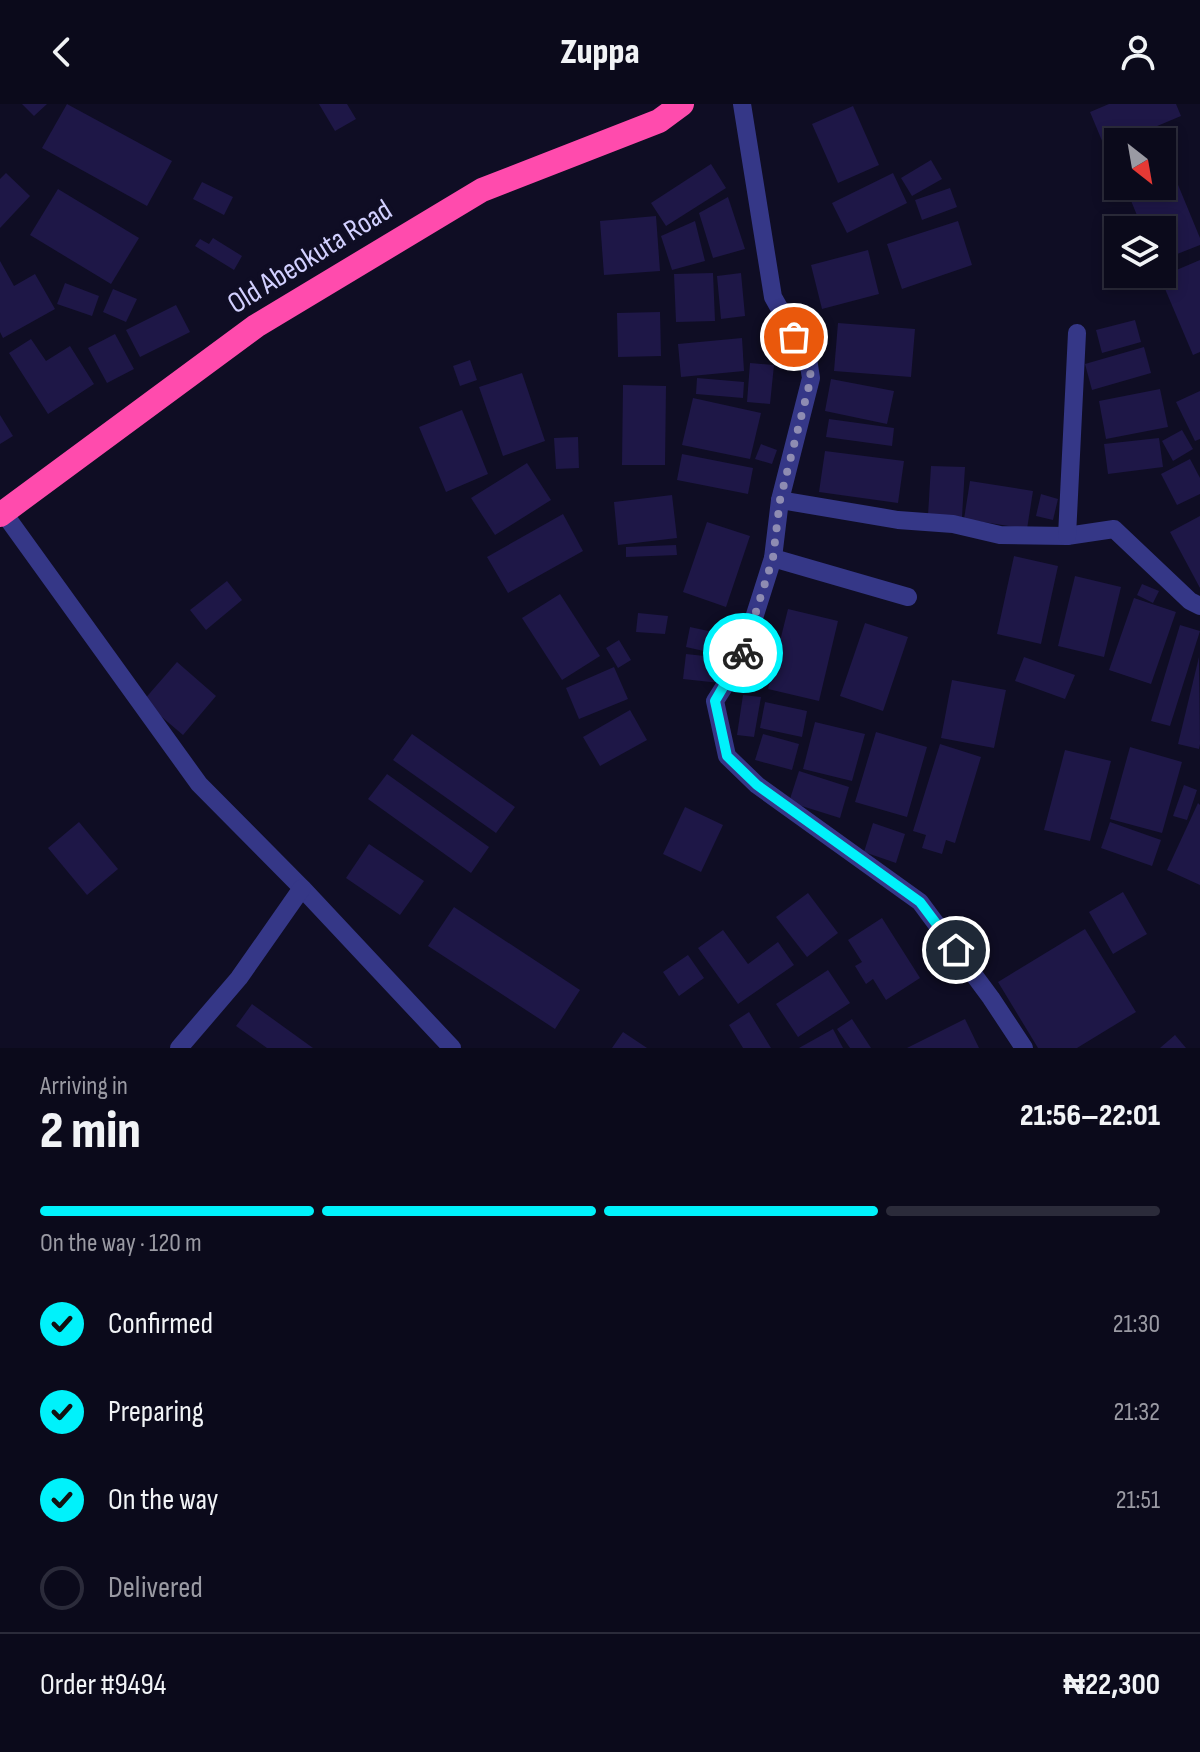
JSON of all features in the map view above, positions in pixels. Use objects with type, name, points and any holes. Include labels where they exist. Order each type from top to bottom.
[{"type":"highway","name":"Old Abeokuta Road","points":[[2,513],[256,326],[482,190],[655,112],[682,104]]},
{"type":"street","points":[[742,104],[773,297],[808,359],[811,378],[780,500],[773,558],[740,662],[715,701],[727,756],[757,785],[920,902],[1024,1048]]},
{"type":"street","points":[[1067,536],[1077,333]]},
{"type":"street","points":[[780,500],[898,520],[953,524],[1000,535],[1067,536],[1114,529],[1190,601],[1200,606]]},
{"type":"street","points":[[2,513],[199,784],[302,888],[452,1048]]},
{"type":"street","points":[[773,558],[908,597]]},
{"type":"street","points":[[179,1048],[239,978],[302,888]]},
{"type":"building","points":[[22,104],[47,104],[34,116]]},
{"type":"building","points":[[67,104],[172,161],[147,206],[42,148]]},
{"type":"building","points":[[319,104],[347,104],[356,119],[335,131]]},
{"type":"building","points":[[1109,104],[1176,104],[1181,116],[1152,128],[1104,128],[1104,146],[1090,112]]},
{"type":"building","points":[[853,106],[879,165],[838,183],[812,124]]},
{"type":"building","points":[[931,160],[942,179],[912,196],[901,178]]},
{"type":"building","points":[[711,164],[726,188],[666,226],[651,203]]},
{"type":"building","points":[[6,173],[30,196],[0,228],[0,179]]},
{"type":"building","points":[[893,173],[907,203],[847,233],[832,203]]},
{"type":"building","points":[[1176,180],[1200,238],[1200,245],[1176,254],[1176,216],[1137,216],[1131,200],[1176,200]]},
{"type":"building","points":[[202,182],[233,197],[224,215],[193,199]]},
{"type":"building","points":[[950,188],[957,207],[922,220],[915,200]]},
{"type":"building","points":[[58,189],[139,238],[111,284],[30,235]]},
{"type":"building","points":[[728,197],[745,249],[713,258],[699,213]]},
{"type":"building","points":[[656,216],[660,271],[604,275],[600,221]]},
{"type":"building","points":[[695,221],[705,261],[672,270],[661,236]]},
{"type":"building","points":[[958,221],[972,265],[902,289],[887,244]]},
{"type":"building","points":[[213,238],[242,256],[234,270],[195,246],[200,239],[209,244]]},
{"type":"building","points":[[868,250],[879,294],[822,309],[811,265]]},
{"type":"building","points":[[1200,260],[1200,352],[1193,355],[1165,288],[1176,288],[1176,270]]},
{"type":"building","points":[[0,261],[14,286],[35,274],[55,309],[3,338],[0,332]]},
{"type":"building","points":[[713,273],[715,321],[676,322],[674,274]]},
{"type":"building","points":[[741,273],[745,316],[721,319],[717,276]]},
{"type":"building","points":[[65,283],[99,296],[92,316],[57,304]]},
{"type":"building","points":[[113,289],[137,299],[126,322],[103,312]]},
{"type":"building","points":[[176,305],[190,332],[140,357],[126,330]]},
{"type":"building","points":[[660,312],[661,356],[618,357],[617,313]]},
{"type":"building","points":[[1135,320],[1141,342],[1102,353],[1096,330]]},
{"type":"building","points":[[838,323],[915,329],[911,377],[834,371]]},
{"type":"building","points":[[115,334],[134,369],[107,383],[88,348]]},
{"type":"building","points":[[742,338],[744,371],[681,377],[678,344]]},
{"type":"building","points":[[31,339],[46,361],[70,346],[94,384],[48,414],[9,353]]},
{"type":"building","points":[[1144,347],[1151,373],[1092,390],[1085,364]]},
{"type":"building","points":[[470,360],[477,380],[460,386],[453,366]]},
{"type":"building","points":[[750,363],[774,365],[770,404],[747,402]]},
{"type":"building","points":[[522,373],[545,441],[503,456],[479,387]]},
{"type":"building","points":[[697,378],[744,382],[743,398],[696,394]]},
{"type":"building","points":[[831,379],[894,391],[887,424],[825,411]]},
{"type":"building","points":[[623,385],[666,386],[665,465],[622,465]]},
{"type":"building","points":[[1160,389],[1168,427],[1106,439],[1099,401]]},
{"type":"building","points":[[1200,391],[1200,439],[1195,441],[1176,402]]},
{"type":"building","points":[[693,398],[761,413],[750,459],[682,445]]},
{"type":"building","points":[[462,410],[488,474],[446,492],[419,427]]},
{"type":"building","points":[[0,415],[13,436],[0,444]]},
{"type":"building","points":[[829,419],[894,428],[892,446],[826,437]]},
{"type":"building","points":[[1182,430],[1193,449],[1173,461],[1162,441]]},
{"type":"building","points":[[578,437],[579,468],[556,469],[554,438]]},
{"type":"building","points":[[1159,438],[1163,467],[1108,474],[1104,444]]},
{"type":"building","points":[[761,444],[777,450],[772,464],[755,459]]},
{"type":"building","points":[[825,451],[904,461],[898,503],[819,492]]},
{"type":"building","points":[[682,454],[753,468],[748,494],[677,480]]},
{"type":"building","points":[[1190,459],[1200,478],[1200,494],[1177,505],[1161,474]]},
{"type":"building","points":[[527,463],[551,500],[495,535],[471,498]]},
{"type":"building","points":[[931,466],[965,467],[962,517],[928,515]]},
{"type":"building","points":[[970,481],[1033,491],[1027,529],[964,519]]},
{"type":"building","points":[[1041,494],[1058,499],[1053,520],[1036,516]]},
{"type":"building","points":[[672,495],[677,538],[618,545],[614,502]]},
{"type":"building","points":[[563,514],[583,551],[508,593],[487,557]]},
{"type":"building","points":[[1200,516],[1200,588],[1170,532]]},
{"type":"building","points":[[707,522],[750,536],[726,607],[683,592]]},
{"type":"building","points":[[676,545],[677,555],[626,557],[626,547]]},
{"type":"building","points":[[1014,556],[1058,566],[1041,644],[997,634]]},
{"type":"building","points":[[1075,576],[1121,587],[1104,657],[1058,646]]},
{"type":"building","points":[[227,581],[242,600],[206,630],[190,610]]},
{"type":"building","points":[[1142,584],[1159,591],[1153,603],[1137,595]]},
{"type":"building","points":[[560,594],[600,656],[562,680],[522,618]]},
{"type":"building","points":[[1134,598],[1176,612],[1151,684],[1109,670]]},
{"type":"building","points":[[788,609],[838,621],[819,701],[768,689]]},
{"type":"building","points":[[638,613],[668,616],[665,634],[636,632]]},
{"type":"building","points":[[865,623],[908,637],[883,711],[840,696]]},
{"type":"building","points":[[1180,625],[1200,631],[1170,726],[1151,721]]},
{"type":"building","points":[[690,627],[731,636],[726,656],[686,647]]},
{"type":"building","points":[[619,640],[631,660],[618,668],[606,648]]},
{"type":"building","points":[[686,654],[723,658],[720,683],[683,679]]},
{"type":"building","points":[[1024,657],[1075,675],[1065,699],[1015,681]]},
{"type":"building","points":[[1199,657],[1200,744],[1199,749],[1178,744]]},
{"type":"building","points":[[177,662],[216,696],[183,735],[143,701]]},
{"type":"building","points":[[614,667],[628,699],[579,719],[566,688]]},
{"type":"building","points":[[952,680],[1006,690],[994,748],[941,738]]},
{"type":"building","points":[[743,695],[761,697],[754,737],[737,735]]},
{"type":"building","points":[[765,702],[807,711],[802,737],[760,728]]},
{"type":"building","points":[[630,710],[647,740],[600,766],[583,737]]},
{"type":"building","points":[[815,722],[865,734],[852,781],[803,769]]},
{"type":"building","points":[[876,732],[927,747],[907,817],[855,802]]},
{"type":"building","points":[[412,734],[515,807],[496,833],[393,760]]},
{"type":"building","points":[[763,734],[799,744],[792,770],[755,760]]},
{"type":"building","points":[[940,744],[981,757],[955,843],[946,840],[942,854],[922,848],[926,835],[913,831]]},
{"type":"building","points":[[1130,747],[1182,762],[1162,833],[1110,819]]},
{"type":"building","points":[[1065,750],[1111,761],[1090,841],[1044,830]]},
{"type":"building","points":[[799,771],[849,787],[840,818],[789,802]]},
{"type":"building","points":[[387,774],[489,847],[471,873],[368,799]]},
{"type":"building","points":[[1184,785],[1197,790],[1187,820],[1173,816]]},
{"type":"building","points":[[1198,803],[1200,805],[1200,885],[1167,870]]},
{"type":"building","points":[[685,807],[723,825],[701,872],[663,854]]},
{"type":"building","points":[[79,822],[118,869],[87,895],[48,848]]},
{"type":"building","points":[[1110,822],[1161,840],[1152,866],[1101,848]]},
{"type":"building","points":[[873,823],[905,834],[896,863],[864,852]]},
{"type":"building","points":[[369,844],[424,881],[400,915],[346,878]]},
{"type":"building","points":[[1123,892],[1147,934],[1113,954],[1089,912]]},
{"type":"building","points":[[808,893],[838,933],[807,957],[776,917]]},
{"type":"building","points":[[454,907],[580,990],[555,1029],[428,946]]},
{"type":"building","points":[[882,918],[920,978],[886,1000],[873,979],[866,984],[855,966],[862,962],[848,940]]},
{"type":"building","points":[[1085,929],[1136,1012],[1077,1048],[1038,1048],[998,982]]},
{"type":"building","points":[[723,930],[748,964],[778,942],[794,965],[738,1004],[698,948]]},
{"type":"building","points":[[688,955],[704,978],[679,996],[663,972]]},
{"type":"building","points":[[828,970],[850,1003],[798,1037],[776,1004]]},
{"type":"building","points":[[252,1004],[313,1048],[267,1048],[236,1026]]},
{"type":"building","points":[[749,1012],[771,1048],[743,1048],[729,1025]]},
{"type":"building","points":[[852,1019],[871,1048],[850,1048],[837,1029]]},
{"type":"building","points":[[965,1019],[979,1048],[907,1048]]},
{"type":"building","points":[[833,1029],[843,1048],[799,1048]]},
{"type":"building","points":[[623,1032],[647,1048],[612,1048]]},
{"type":"building","points":[[1175,1035],[1186,1048],[1160,1048]]},
{"type":"way so far","points":[[743,653],[773,558],[780,500],[811,378],[808,359],[794,337]]},
{"type":"route","points":[[743,653],[715,701],[727,756],[757,785],[920,902],[956,950]]}]
